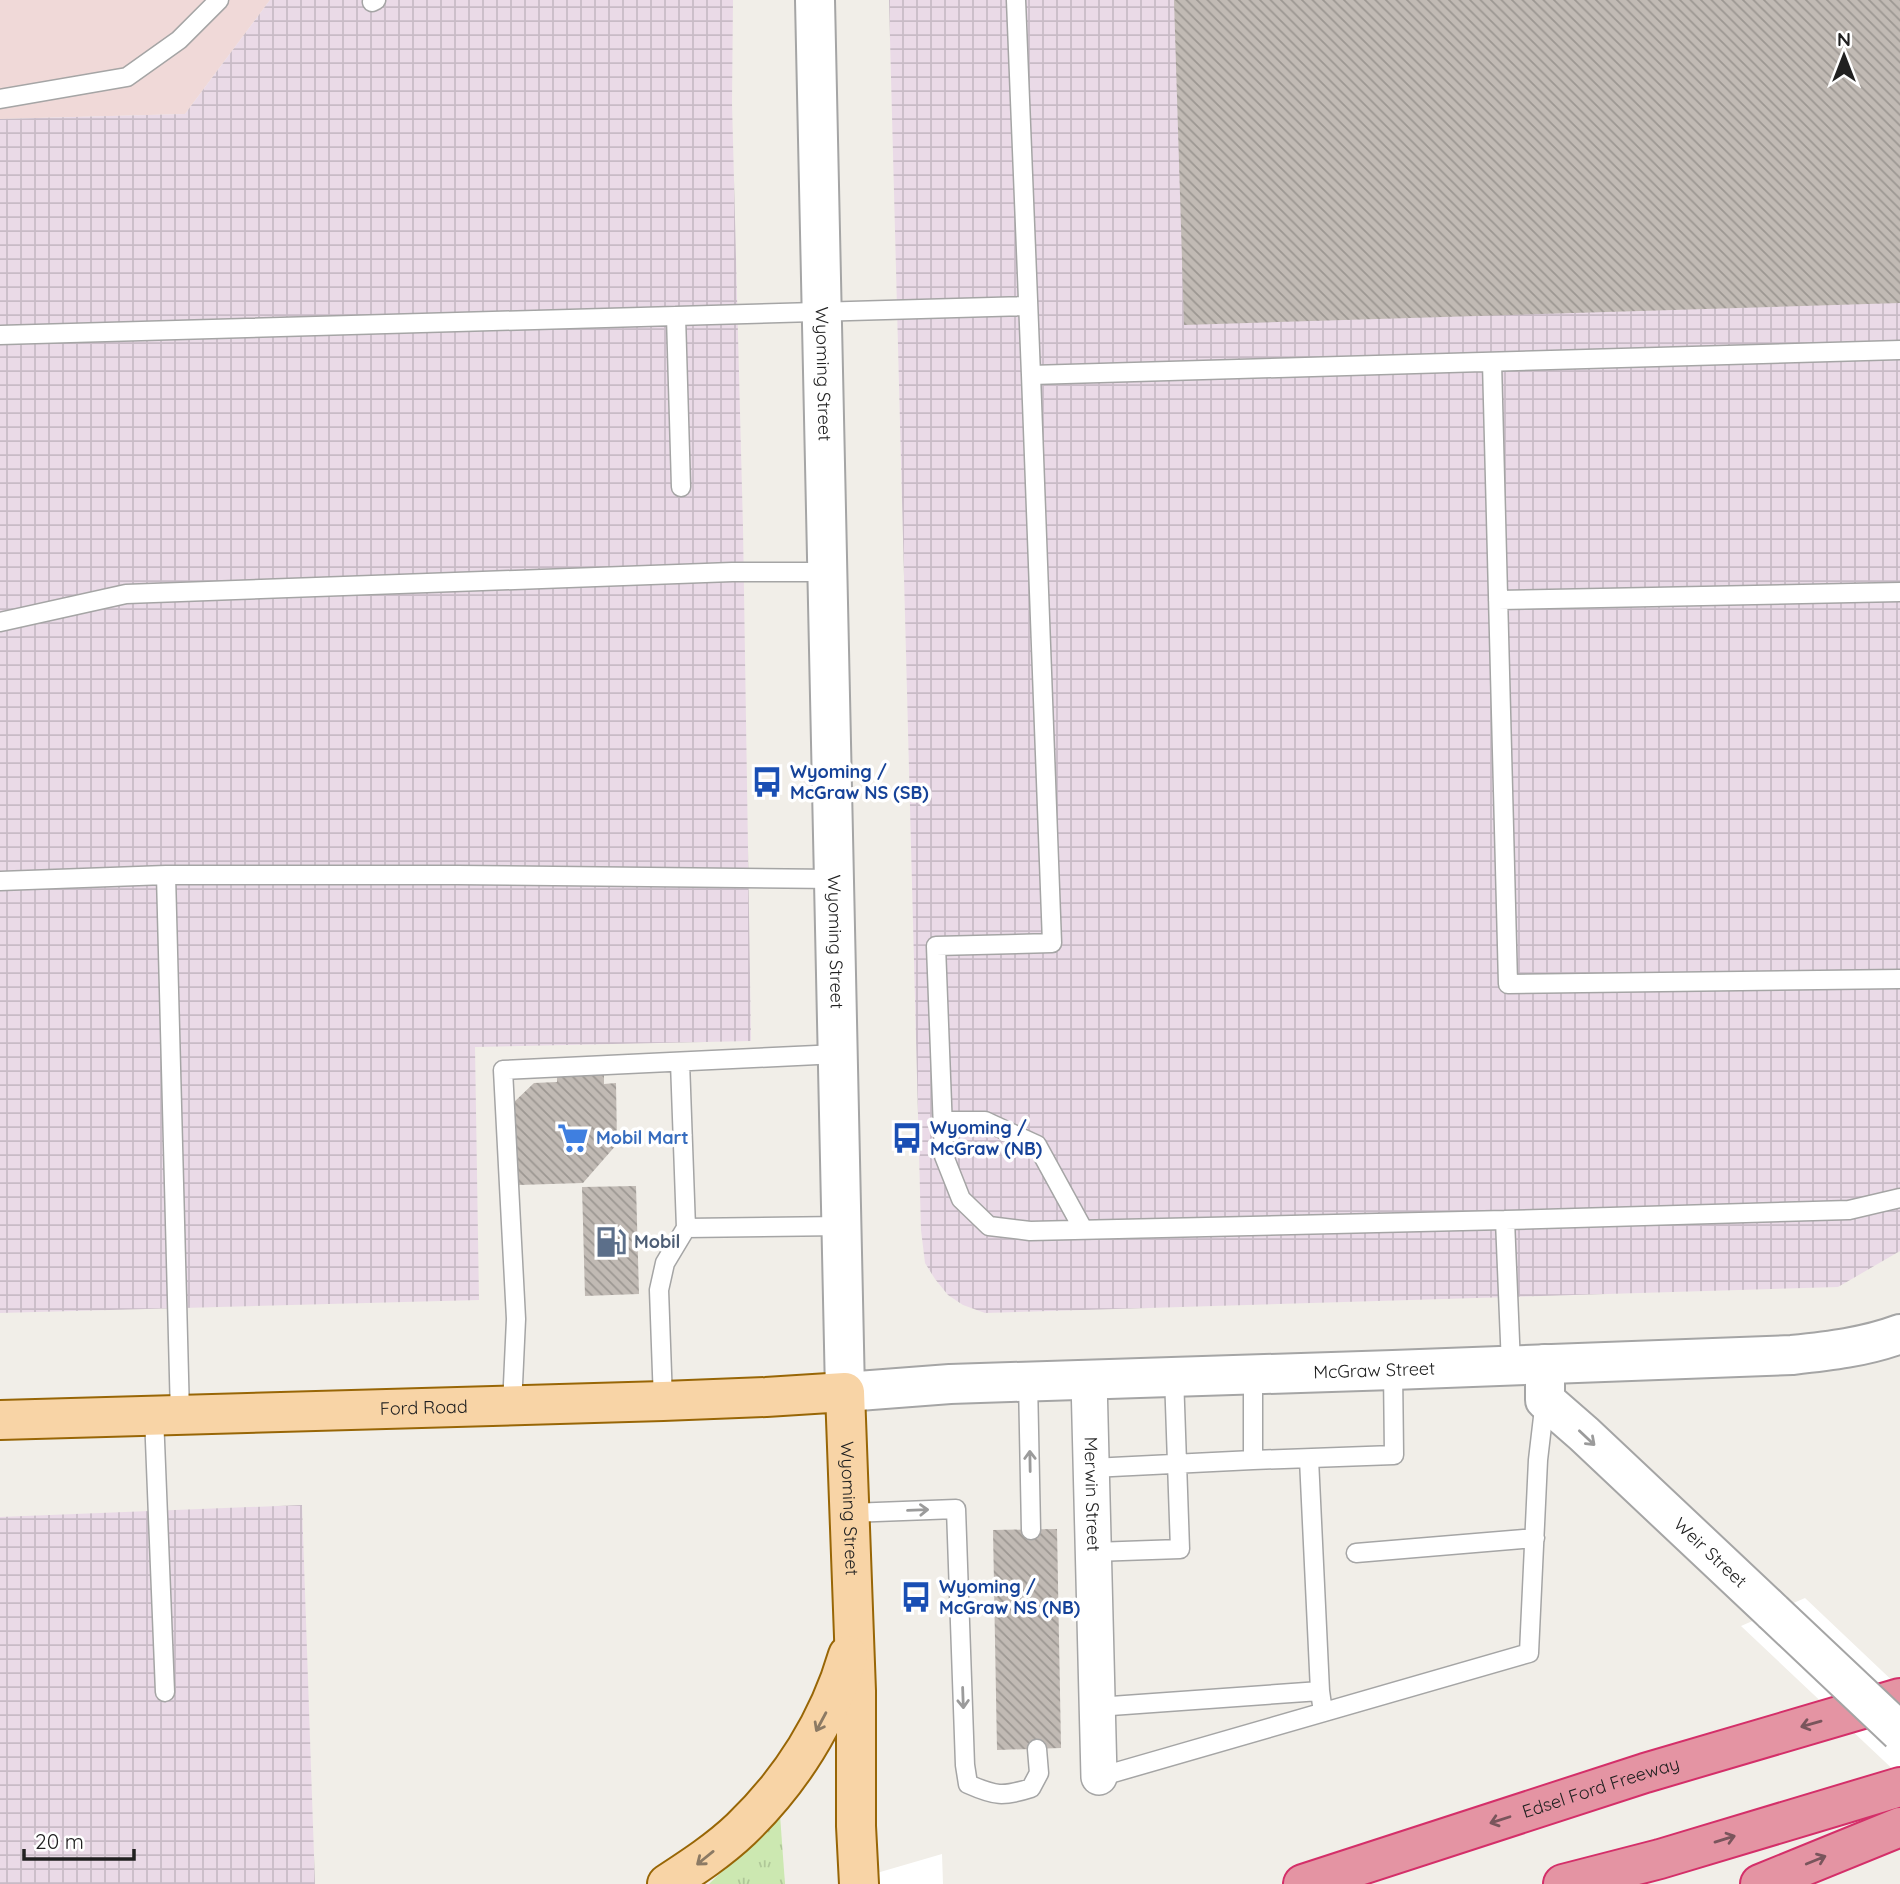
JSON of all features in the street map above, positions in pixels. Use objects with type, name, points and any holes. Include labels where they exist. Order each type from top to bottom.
[{"type":"highway","name":"Edsel Ford Freeway","points":[[1303,1884],[1645,1773],[1900,1698]]},
{"type":"highway","points":[[1563,1884],[1900,1787]]},
{"type":"highway","points":[[1760,1884],[1900,1827]]},
{"type":"main road","name":"Ford Road","points":[[0,1420],[663,1401],[845,1392]]},
{"type":"main road","name":"Wyoming Street","points":[[845,1392],[856,1691],[859,1884]]},
{"type":"main road","points":[[667,1884],[697,1865],[740,1829],[767,1801],[794,1766],[821,1722],[839,1685],[853,1636]]},
{"type":"street","name":"Wyoming Street","points":[[815,0],[845,1392]]},
{"type":"street","name":"McGraw Street","points":[[845,1392],[950,1384],[1393,1370],[1533,1376],[1838,1350],[1900,1334]]},
{"type":"street","name":"Weir Street","points":[[1533,1376],[1584,1434],[1900,1732]]},
{"type":"street","name":"Merwin Street","points":[[1089,1380],[1099,1777]]},
{"type":"lane","points":[[0,99],[127,77],[180,40],[219,0]]},
{"type":"lane","points":[[1016,0],[1052,943],[936,946],[944,1156],[961,1199],[989,1226],[1030,1231],[1849,1210],[1900,1198]]},
{"type":"lane","points":[[0,335],[1028,306]]},
{"type":"lane","points":[[676,316],[681,486]]},
{"type":"lane","points":[[1031,375],[1900,351]]},
{"type":"lane","points":[[1492,362],[1508,984],[1900,979]]},
{"type":"lane","points":[[0,622],[126,594],[732,572],[828,572]]},
{"type":"lane","points":[[1498,600],[1900,592]]},
{"type":"lane","points":[[165,1692],[166,875]]},
{"type":"lane","points":[[0,881],[166,875],[834,879]]},
{"type":"lane","points":[[512,1406],[516,1319],[503,1069],[838,1054]]},
{"type":"lane","points":[[663,1401],[659,1290],[665,1263],[685,1228],[680,1062]]},
{"type":"lane","points":[[943,1121],[985,1121],[1037,1145],[1083,1229]]},
{"type":"lane","points":[[1099,1777],[1530,1653],[1538,1460],[1533,1376],[1505,1220]]},
{"type":"lane","points":[[685,1228],[842,1226]]},
{"type":"lane","points":[[1092,1468],[1394,1455],[1393,1370]]},
{"type":"lane","points":[[1252,1375],[1253,1460]]},
{"type":"lane","points":[[1094,1552],[1180,1549],[1174,1377]]},
{"type":"lane","points":[[1028,1381],[1031,1530]]},
{"type":"lane","points":[[1309,1459],[1323,1712]]},
{"type":"lane","points":[[850,1513],[956,1509],[965,1765],[968,1784],[986,1792],[1010,1795],[1031,1788],[1039,1773],[1037,1749]]},
{"type":"lane","points":[[1356,1553],[1535,1538]]},
{"type":"lane","points":[[1097,1707],[1320,1691]]},
{"type":"shaded area","points":[[0,0],[270,0],[185,114],[0,119]]},
{"type":"shaded area","points":[[270,0],[733,0],[732,103],[743,528],[751,1041],[475,1047],[479,1300],[0,1313],[0,119],[185,114]]},
{"type":"shaded area","points":[[889,0],[1900,0],[1900,1251],[1838,1287],[985,1313],[963,1305],[948,1295],[935,1279],[925,1263],[921,1230]]},
{"type":"shaded area","points":[[302,1505],[315,1884],[0,1884],[0,1517]]},
{"type":"green space","points":[[780,1815],[785,1884],[709,1884]]},
{"type":"pier","points":[[1805,1598],[1900,1688],[1900,1776],[1741,1626]]},
{"type":"pier","points":[[942,1854],[943,1884],[839,1884]]},
{"type":"building","points":[[1174,0],[1900,0],[1900,303],[1184,325]]},
{"type":"building","points":[[604,1070],[604,1084],[616,1083],[617,1144],[583,1183],[519,1185],[519,1179],[515,1179],[512,1104],[534,1083],[557,1082],[557,1071]]},
{"type":"building","points":[[636,1186],[639,1294],[585,1296],[582,1187]]},
{"type":"building","points":[[1057,1529],[1061,1748],[997,1750],[993,1530]]},
{"type":"place","name":"Wyoming / McGraw NS (SB)","points":[[767,782]]},
{"type":"place","name":"Mobil Mart","points":[[573,1138]]},
{"type":"place","name":"Wyoming / McGraw (NB)","points":[[907,1138]]},
{"type":"place","name":"Mobil","points":[[611,1242]]},
{"type":"place","name":"Wyoming / McGraw NS (NB)","points":[[916,1597]]}]
